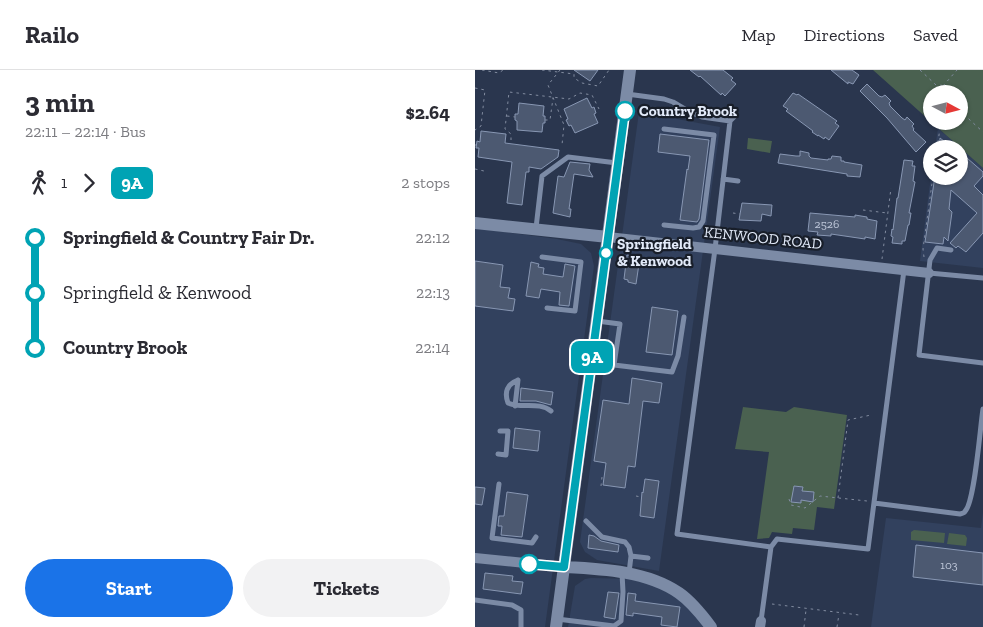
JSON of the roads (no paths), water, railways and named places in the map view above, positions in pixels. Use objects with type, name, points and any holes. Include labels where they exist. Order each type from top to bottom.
[{"type":"main road","points":[[556,623],[630,70]]},
{"type":"main road","name":"KENWOOD ROAD","points":[[475,223],[608,237]]},
{"type":"main road","points":[[564,567],[646,577],[678,593],[695,607],[711,627]]},
{"type":"street","name":"KENWOOD ROAD","points":[[608,237],[929,273]]},
{"type":"street","points":[[475,558],[564,567]]},
{"type":"lane","points":[[627,94],[664,99],[702,117],[730,120]]},
{"type":"lane","points":[[736,115],[730,120],[715,249],[677,534],[771,547]]},
{"type":"lane","points":[[664,129],[714,135],[703,221],[699,226],[693,228],[664,225]]},
{"type":"lane","points":[[536,229],[542,176],[568,157],[618,163]]},
{"type":"lane","points":[[723,179],[737,181]]},
{"type":"lane","points":[[951,250],[937,248],[929,260],[919,355],[983,363]]},
{"type":"lane","points":[[542,257],[581,262],[575,312],[547,308]]},
{"type":"lane","points":[[761,624],[771,547],[777,539],[868,549],[904,270]]},
{"type":"lane","points":[[929,273],[983,278]]},
{"type":"lane","points":[[591,362],[672,372],[678,356],[683,316]]},
{"type":"lane","points":[[597,321],[620,324],[614,365]]},
{"type":"lane","points":[[593,348],[616,351]]},
{"type":"lane","points":[[515,406],[518,380],[507,388],[508,403],[515,406],[521,404],[547,408],[551,411]]},
{"type":"lane","points":[[874,503],[964,513],[972,493],[983,409]]},
{"type":"lane","points":[[498,454],[506,455],[508,431],[500,430]]},
{"type":"lane","points":[[499,484],[492,538],[532,543],[537,537]]},
{"type":"lane","points":[[556,623],[613,626],[621,621],[626,574],[631,556],[629,547],[625,542],[603,537],[586,522]]},
{"type":"lane","points":[[631,556],[648,558]]},
{"type":"lane","points":[[475,600],[512,605],[521,610],[521,627]]},
{"type":"place","name":"Country Brook","points":[[625,111]]},
{"type":"place","name":"Springfield & Kenwood","points":[[606,253]]}]
